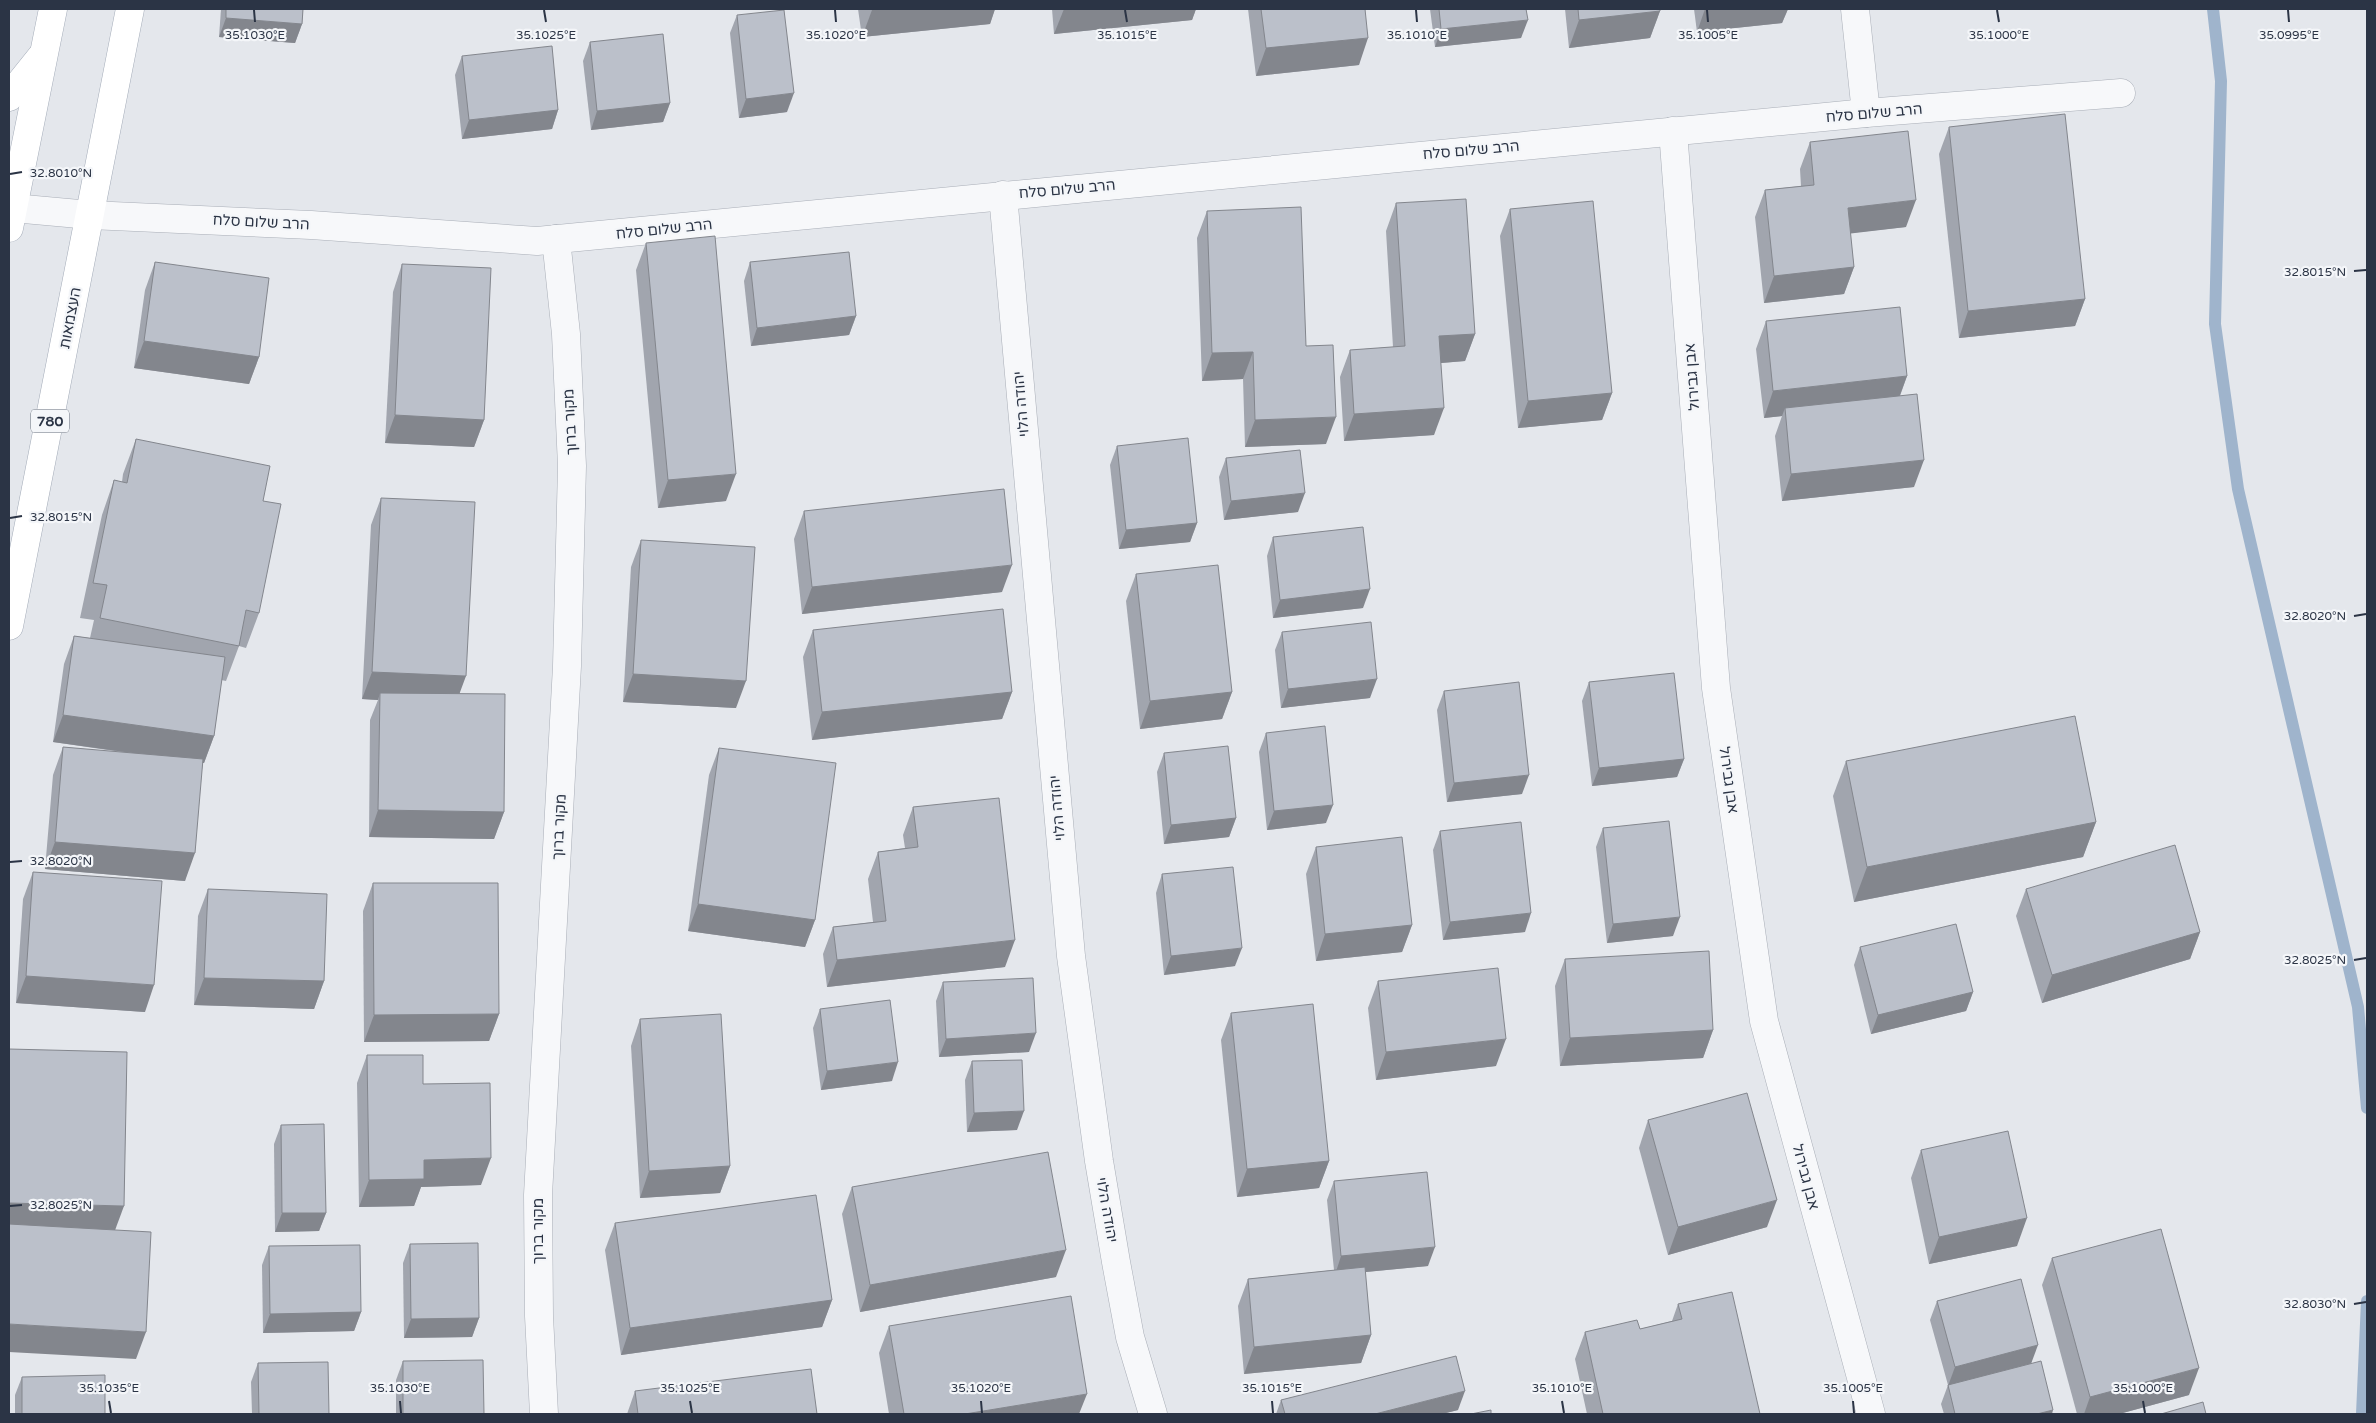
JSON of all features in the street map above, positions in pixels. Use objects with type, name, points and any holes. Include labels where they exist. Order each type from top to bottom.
[{"type":"main road","points":[[11,218],[53,9]]},
{"type":"main road","name":"העצמאות","points":[[9,626],[130,9]]},
{"type":"main road","points":[[9,97],[45,52]]},
{"type":"street","points":[[1855,9],[1866,113]]},
{"type":"street","name":"הרב שלום סלח","points":[[11,218],[90,215],[310,225],[537,241],[556,240],[1673,131],[1866,113],[2121,93]]},
{"type":"street","name":"אבן גבירול","points":[[1673,131],[1716,688],[1764,1021],[1871,1414]]},
{"type":"street","name":"יהודה הלוי","points":[[1002,195],[1072,956],[1099,1161],[1114,1253],[1130,1337],[1153,1414]]},
{"type":"street","name":"מקור ברוך","points":[[544,1414],[538,1316],[538,1195],[567,666],[572,466],[566,334],[556,240]]},
{"type":"building","points":[[226,9],[303,9],[302,24],[226,18]]},
{"type":"building","points":[[1261,9],[1365,9],[1368,38],[1266,48]]},
{"type":"building","points":[[1439,9],[1526,9],[1528,20],[1441,29]]},
{"type":"building","points":[[1578,9],[1660,9],[1660,11],[1579,20]]},
{"type":"building","points":[[784,10],[794,93],[746,99],[737,15]]},
{"type":"building","points":[[663,34],[670,103],[597,111],[590,42]]},
{"type":"building","points":[[552,46],[558,110],[469,120],[462,56]]},
{"type":"building","points":[[2065,114],[2085,299],[1968,311],[1949,127]]},
{"type":"building","points":[[1908,131],[1916,200],[1848,208],[1854,267],[1774,276],[1765,190],[1814,185],[1810,142]]},
{"type":"building","points":[[1466,199],[1475,334],[1439,336],[1444,408],[1354,414],[1350,350],[1405,346],[1396,203]]},
{"type":"building","points":[[1593,201],[1612,393],[1528,401],[1510,209]]},
{"type":"building","points":[[1301,207],[1306,346],[1333,345],[1336,417],[1255,420],[1253,352],[1212,353],[1207,211]]},
{"type":"building","points":[[715,236],[736,474],[668,480],[646,243]]},
{"type":"building","points":[[849,252],[856,316],[757,328],[750,262]]},
{"type":"building","points":[[155,262],[269,278],[259,357],[144,341]]},
{"type":"building","points":[[402,264],[491,268],[484,420],[395,415]]},
{"type":"building","points":[[1900,307],[1907,376],[1773,391],[1766,321]]},
{"type":"building","points":[[1917,394],[1924,460],[1791,474],[1785,408]]},
{"type":"building","points":[[1188,438],[1197,523],[1126,530],[1117,446]]},
{"type":"building","points":[[136,439],[270,466],[263,501],[281,504],[259,613],[246,610],[239,646],[100,618],[107,585],[93,583],[114,480],[127,483]]},
{"type":"building","points":[[1300,450],[1305,493],[1231,501],[1226,458]]},
{"type":"building","points":[[1004,489],[1012,565],[812,587],[804,511]]},
{"type":"building","points":[[381,498],[475,502],[466,676],[372,672]]},
{"type":"building","points":[[1363,527],[1370,589],[1280,600],[1273,537]]},
{"type":"building","points":[[641,540],[755,547],[746,681],[633,674]]},
{"type":"building","points":[[1218,565],[1232,692],[1150,701],[1136,574]]},
{"type":"building","points":[[1003,609],[1012,692],[822,712],[813,630]]},
{"type":"building","points":[[1371,622],[1377,679],[1288,689],[1282,632]]},
{"type":"building","points":[[74,636],[225,657],[214,736],[63,715]]},
{"type":"building","points":[[1674,673],[1684,759],[1599,768],[1589,682]]},
{"type":"building","points":[[1519,682],[1529,775],[1454,783],[1444,691]]},
{"type":"building","points":[[380,693],[505,694],[504,812],[378,810]]},
{"type":"building","points":[[2075,716],[2096,822],[1867,867],[1846,761]]},
{"type":"building","points":[[1325,726],[1333,805],[1274,811],[1266,733]]},
{"type":"building","points":[[1228,746],[1236,818],[1171,825],[1164,753]]},
{"type":"building","points":[[63,747],[203,759],[195,853],[55,842]]},
{"type":"building","points":[[719,748],[836,763],[815,920],[698,904]]},
{"type":"building","points":[[999,798],[1015,940],[837,960],[833,927],[886,921],[878,852],[918,847],[913,807]]},
{"type":"building","points":[[1669,821],[1680,917],[1613,924],[1603,828]]},
{"type":"building","points":[[1521,822],[1531,913],[1450,922],[1440,831]]},
{"type":"building","points":[[1402,837],[1412,925],[1325,934],[1316,847]]},
{"type":"building","points":[[2175,845],[2200,932],[2052,975],[2026,889]]},
{"type":"building","points":[[1233,867],[1242,948],[1171,956],[1162,874]]},
{"type":"building","points":[[33,872],[162,881],[154,985],[26,976]]},
{"type":"building","points":[[373,883],[498,883],[499,1014],[374,1015]]},
{"type":"building","points":[[208,889],[327,894],[324,981],[204,978]]},
{"type":"building","points":[[1956,924],[1973,992],[1878,1015],[1860,947]]},
{"type":"building","points":[[1709,951],[1713,1030],[1570,1038],[1565,959]]},
{"type":"building","points":[[1498,968],[1506,1039],[1386,1052],[1378,981]]},
{"type":"building","points":[[1033,978],[1036,1033],[946,1039],[943,982]]},
{"type":"building","points":[[890,1000],[898,1062],[827,1071],[820,1009]]},
{"type":"building","points":[[1313,1004],[1329,1161],[1247,1169],[1231,1013]]},
{"type":"building","points":[[721,1014],[730,1166],[649,1171],[640,1019]]},
{"type":"building","points":[[9,1049],[127,1052],[124,1206],[9,1203]]},
{"type":"building","points":[[367,1055],[423,1055],[423,1084],[490,1083],[491,1158],[424,1160],[424,1179],[369,1180]]},
{"type":"building","points":[[1022,1060],[1024,1111],[974,1113],[972,1061]]},
{"type":"building","points":[[1747,1093],[1777,1200],[1678,1227],[1648,1120]]},
{"type":"building","points":[[324,1124],[326,1213],[282,1213],[281,1125]]},
{"type":"building","points":[[2008,1131],[2027,1218],[1939,1237],[1921,1150]]},
{"type":"building","points":[[1048,1152],[1066,1250],[870,1285],[852,1187]]},
{"type":"building","points":[[1427,1172],[1435,1247],[1341,1256],[1334,1181]]},
{"type":"building","points":[[816,1195],[832,1300],[630,1328],[615,1223]]},
{"type":"building","points":[[9,1224],[151,1232],[146,1332],[9,1324]]},
{"type":"building","points":[[2161,1229],[2199,1368],[2090,1397],[2052,1258]]},
{"type":"building","points":[[478,1243],[479,1318],[411,1319],[410,1244]]},
{"type":"building","points":[[360,1245],[361,1312],[270,1314],[269,1246]]},
{"type":"building","points":[[1365,1267],[1371,1335],[1254,1347],[1248,1279]]},
{"type":"building","points":[[2021,1279],[2038,1345],[1955,1367],[1937,1301]]},
{"type":"building","points":[[1732,1292],[1760,1414],[1603,1414],[1585,1332],[1637,1320],[1640,1329],[1682,1319],[1678,1304]]},
{"type":"building","points":[[1071,1296],[1087,1394],[965,1414],[904,1414],[889,1326]]},
{"type":"building","points":[[1456,1356],[1465,1391],[1375,1414],[1285,1414],[1281,1400]]},
{"type":"building","points":[[483,1360],[484,1414],[403,1414],[403,1361]]},
{"type":"building","points":[[2041,1361],[2053,1410],[2037,1414],[1955,1414],[1948,1385]]},
{"type":"building","points":[[328,1362],[329,1414],[259,1414],[258,1363]]},
{"type":"building","points":[[811,1369],[817,1414],[638,1414],[635,1391]]},
{"type":"building","points":[[105,1375],[105,1414],[22,1414],[22,1377]]},
{"type":"building","points":[[2203,1402],[2206,1414],[2161,1414]]},
{"type":"building","points":[[1491,1410],[1491,1414],[1471,1414]]},
{"type":"waterway","points":[[2213,9],[2221,81],[2215,324],[2238,489],[2358,1007],[2367,1108]]},
{"type":"waterway","points":[[2362,1414],[2367,1301]]}]
